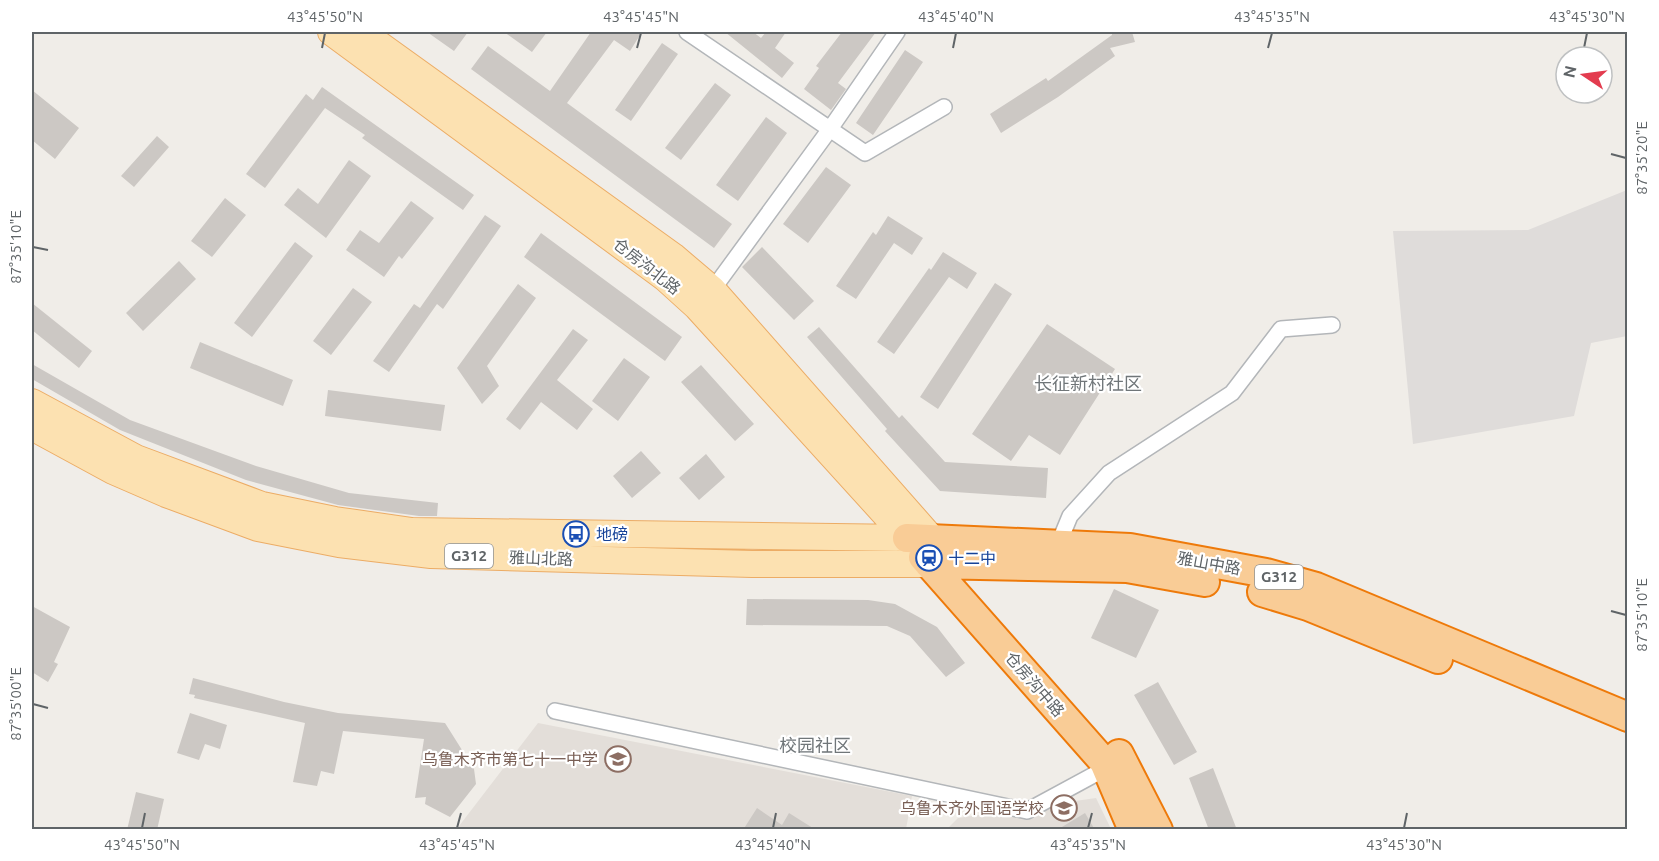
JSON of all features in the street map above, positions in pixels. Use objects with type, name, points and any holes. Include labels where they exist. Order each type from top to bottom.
[{"type":"highway","name":"雅山中路","points":[[931,552],[1059,545],[1130,548],[1266,573],[1316,587],[1628,717]]},
{"type":"highway","name":"雅山中路","points":[[931,552],[1127,568],[1266,593],[1308,606],[1570,715],[1628,735]]},
{"type":"highway","name":"仓房沟中路","points":[[931,552],[1115,764],[1158,830]]},
{"type":"highway","name":"仓房沟中路","points":[[1115,764],[1133,830]]},
{"type":"main road","name":"仓房沟北路","points":[[331,32],[665,278],[705,299]]},
{"type":"main road","name":"仓房沟北路","points":[[362,32],[673,256],[705,299],[931,552]]},
{"type":"main road","name":"雅山北路","points":[[32,402],[136,458],[262,505],[335,520],[412,531],[931,552]]},
{"type":"main road","name":"雅山北路","points":[[32,427],[113,471],[166,494],[258,528],[339,543],[431,555],[752,564],[931,552]]},
{"type":"street","points":[[687,32],[865,153],[944,107]]},
{"type":"street","points":[[705,299],[830,129],[897,32]]},
{"type":"street","points":[[1059,545],[1070,516],[1110,473],[1232,393],[1281,329],[1332,325]]},
{"type":"street","points":[[555,711],[1027,811],[1115,764]]},
{"type":"shaded area","points":[[1627,190],[1627,336],[1591,343],[1574,416],[1413,444],[1393,231],[1528,230]]},
{"type":"shaded area","name":"乌鲁木齐市第七十一中学","points":[[538,723],[912,796],[906,829],[456,830]]},
{"type":"shaded area","name":"乌鲁木齐外国语学校","points":[[1096,798],[1111,829],[946,830],[958,818]]},
{"type":"building","points":[[427,32],[468,32],[454,51]]},
{"type":"building","points":[[504,32],[547,32],[532,52]]},
{"type":"building","points":[[591,32],[642,32],[630,51],[614,40],[567,103],[732,224],[714,248],[471,69],[488,46],[550,91]]},
{"type":"building","points":[[725,32],[753,32],[761,38],[766,32],[786,32],[775,48],[794,63],[782,78]]},
{"type":"building","points":[[842,32],[876,32],[838,83],[846,89],[831,110],[804,89],[819,68],[816,66]]},
{"type":"building","points":[[1112,32],[1132,32],[1135,42],[1110,48],[1115,56],[1058,97],[1001,133],[990,114],[1046,78],[1048,81],[1112,35]]},
{"type":"building","points":[[662,43],[678,54],[631,121],[615,110]]},
{"type":"building","points":[[905,50],[923,62],[873,135],[856,123]]},
{"type":"building","points":[[715,83],[731,95],[681,160],[665,148]]},
{"type":"building","points":[[322,87],[474,195],[463,210],[362,138],[365,135],[325,108],[265,188],[246,174],[306,94],[313,100]]},
{"type":"building","points":[[32,90],[79,128],[55,159],[32,140]]},
{"type":"building","points":[[766,117],[787,133],[738,201],[716,185]]},
{"type":"building","points":[[157,136],[169,147],[134,187],[121,176]]},
{"type":"building","points":[[349,160],[371,176],[326,238],[284,205],[298,188],[318,204]]},
{"type":"building","points":[[826,167],[851,185],[808,243],[783,224]]},
{"type":"building","points":[[225,198],[246,215],[212,257],[191,241]]},
{"type":"building","points":[[411,201],[434,218],[402,259],[399,256],[384,277],[346,250],[360,230],[379,243]]},
{"type":"building","points":[[485,215],[501,226],[443,309],[437,304],[389,372],[373,361],[414,304],[420,308]]},
{"type":"building","points":[[888,216],[923,238],[912,255],[894,243],[856,299],[836,286],[873,232],[876,235]]},
{"type":"building","points":[[541,233],[682,337],[665,361],[524,257]]},
{"type":"building","points":[[295,242],[313,256],[252,337],[234,323]]},
{"type":"building","points":[[762,247],[814,301],[794,320],[742,267]]},
{"type":"building","points":[[943,252],[977,273],[967,289],[949,277],[894,354],[877,342],[929,268],[931,270]]},
{"type":"building","points":[[179,261],[196,279],[143,331],[126,313]]},
{"type":"building","points":[[995,283],[1012,294],[938,409],[920,397]]},
{"type":"building","points":[[518,284],[536,298],[487,366],[499,386],[482,404],[457,368]]},
{"type":"building","points":[[353,288],[372,302],[331,355],[313,341]]},
{"type":"building","points":[[32,303],[92,351],[79,368],[32,330]]},
{"type":"building","points":[[1047,324],[1115,369],[1060,455],[1029,435],[1011,461],[972,434]]},
{"type":"building","points":[[819,327],[899,418],[902,415],[945,462],[1048,468],[1046,498],[940,491],[885,431],[887,429],[807,337]]},
{"type":"building","points":[[573,329],[588,340],[557,380],[593,409],[577,430],[541,402],[520,430],[506,419]]},
{"type":"building","points":[[200,342],[293,380],[283,406],[190,368]]},
{"type":"building","points":[[624,358],[650,377],[618,421],[592,401]]},
{"type":"building","points":[[32,364],[130,420],[256,466],[349,493],[438,503],[437,516],[419,516],[338,505],[246,480],[120,430],[32,379]]},
{"type":"building","points":[[701,365],[754,424],[735,441],[681,382]]},
{"type":"building","points":[[328,390],[445,405],[441,431],[325,416]]},
{"type":"building","points":[[641,451],[661,473],[632,498],[613,476]]},
{"type":"building","points":[[706,454],[725,477],[699,500],[679,478]]},
{"type":"building","points":[[1114,589],[1159,610],[1136,658],[1091,638]]},
{"type":"building","points":[[747,599],[868,600],[895,604],[937,627],[965,663],[946,677],[910,636],[887,626],[746,625]]},
{"type":"building","points":[[32,606],[70,627],[54,662],[58,664],[48,682],[32,672]]},
{"type":"building","points":[[193,678],[284,702],[338,713],[445,723],[474,769],[476,784],[450,817],[425,804],[426,797],[415,798],[424,739],[343,731],[334,774],[321,771],[317,786],[293,782],[305,723],[194,698],[195,695],[189,694]]},
{"type":"building","points":[[1158,682],[1197,752],[1174,765],[1134,695]]},
{"type":"building","points":[[190,713],[227,725],[220,749],[205,744],[199,760],[177,753]]},
{"type":"building","points":[[1213,768],[1237,830],[1209,830],[1189,778]]},
{"type":"building","points":[[136,792],[164,799],[157,830],[127,830]]},
{"type":"building","points":[[757,808],[782,825],[789,813],[816,830],[743,830]]},
{"type":"building","points":[[1085,813],[1095,830],[1057,830]]},
{"type":"place","name":"地磅","points":[[576,534]]},
{"type":"place","name":"十二中","points":[[929,558]]},
{"type":"place","name":"乌鲁木齐市第七十一中学","points":[[618,759]]},
{"type":"place","name":"乌鲁木齐外国语学校","points":[[1064,808]]},
{"type":"district","name":"长征新村社区","points":[[1088,384]]},
{"type":"district","name":"校园社区","points":[[815,746]]}]
